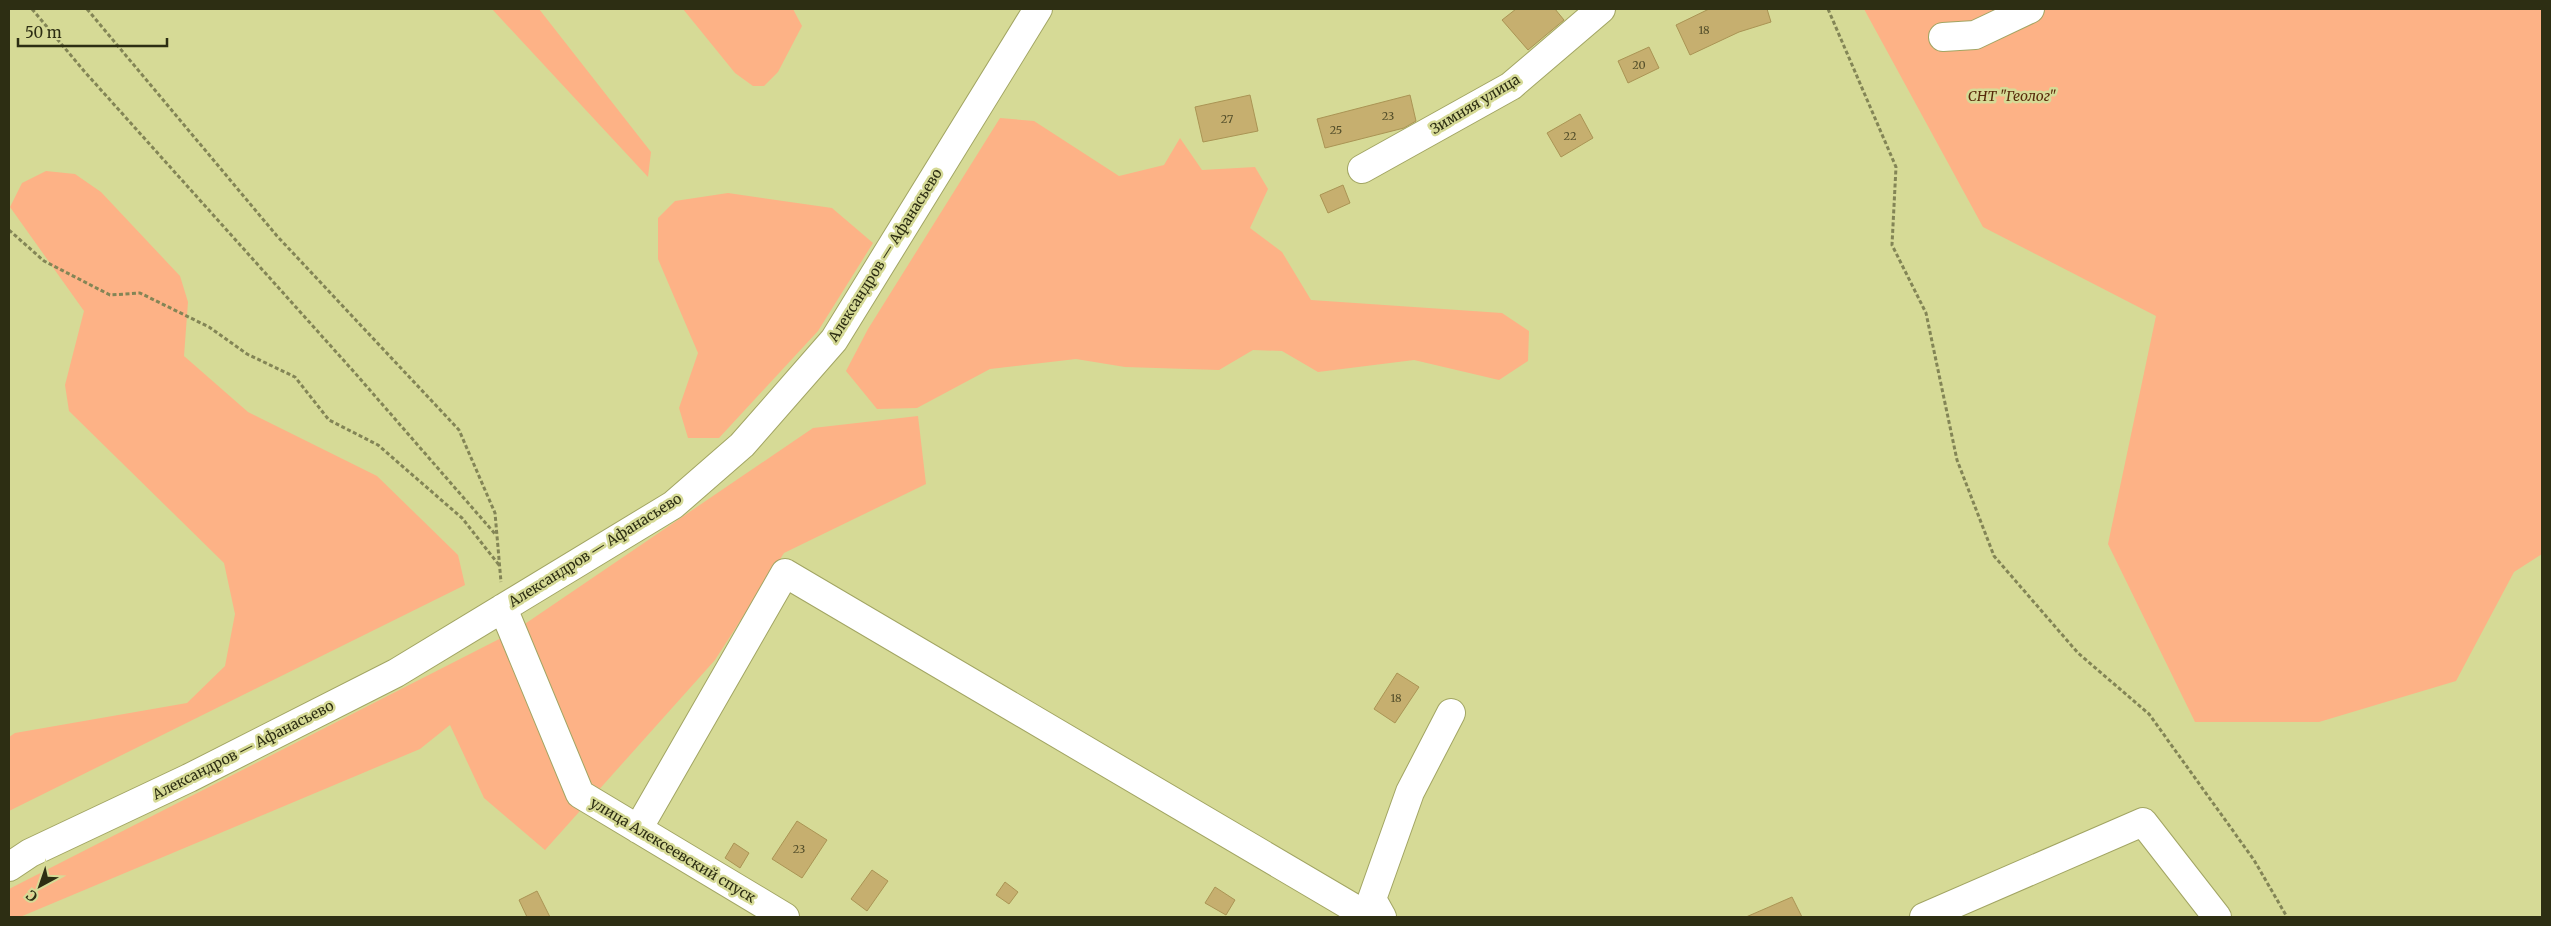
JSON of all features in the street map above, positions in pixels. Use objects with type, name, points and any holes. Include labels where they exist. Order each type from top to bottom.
[{"type":"street","name":"Зимняя улица","points":[[1362,169],[1511,86],[1602,9]]},
{"type":"street","points":[[1943,36],[1975,35],[2030,9]]},
{"type":"street","name":"Александров — Афанасьево","points":[[9,867],[30,853],[189,778],[396,672],[673,505],[742,445],[834,340],[1035,14]]},
{"type":"street","points":[[638,829],[785,573],[1369,917]]},
{"type":"street","name":"улица Алексеевский спуск","points":[[503,608],[580,794],[785,917]]},
{"type":"street","points":[[1382,917],[1372,899],[1410,792],[1450,713]]},
{"type":"street","points":[[1924,917],[2143,822],[2217,917]]},
{"type":"path","points":[[32,9],[84,71],[355,373],[497,536]]},
{"type":"path","points":[[87,9],[277,236],[459,430],[495,513],[503,608]]},
{"type":"path","points":[[1828,9],[1896,167],[1892,245],[1926,313],[1956,460],[1994,556],[2078,653],[2149,714],[2254,860],[2287,917]]},
{"type":"path","points":[[9,230],[44,261],[110,296],[140,292],[209,327],[247,354],[295,377],[329,420],[378,445],[462,518],[499,566]]},
{"type":"green space","points":[[492,9],[539,9],[651,152],[648,177]]},
{"type":"green space","points":[[683,9],[793,9],[802,26],[778,72],[764,86],[753,86],[735,73]]},
{"type":"green space","name":"СНТ \"Геолог\"","points":[[1864,9],[2542,9],[2542,554],[2514,572],[2456,681],[2319,722],[2195,722],[2108,544],[2156,316],[1983,227]]},
{"type":"green space","points":[[1000,118],[1034,121],[1119,176],[1164,165],[1180,138],[1202,170],[1255,167],[1268,189],[1250,228],[1282,252],[1311,300],[1502,313],[1529,331],[1528,361],[1499,380],[1414,360],[1318,372],[1282,351],[1253,350],[1219,370],[1125,367],[1076,359],[990,369],[917,408],[877,409],[846,371],[868,329]]},
{"type":"green space","points":[[46,171],[75,174],[101,192],[180,276],[188,302],[184,356],[248,412],[377,476],[458,555],[465,585],[9,811],[9,737],[15,733],[187,703],[225,666],[235,614],[224,563],[69,411],[65,385],[84,311],[10,207],[22,183]]},
{"type":"green space","points":[[728,193],[832,208],[873,243],[818,331],[719,438],[688,438],[679,408],[698,353],[658,259],[658,218],[675,201]]},
{"type":"green space","points":[[918,416],[926,484],[784,553],[715,660],[545,850],[484,798],[450,725],[420,749],[20,917],[9,917],[9,889],[513,632],[813,428]]},
{"type":"building","points":[[1516,9],[1555,9],[1564,20],[1528,50],[1502,20]]},
{"type":"building","points":[[1709,9],[1767,9],[1771,22],[1739,32],[1690,55],[1676,25]]},
{"type":"building","points":[[1649,47],[1659,68],[1628,83],[1618,61]]},
{"type":"building","points":[[1250,95],[1258,131],[1203,142],[1195,107]]},
{"type":"building","points":[[1410,95],[1416,121],[1404,128],[1325,148],[1317,119]]},
{"type":"building","points":[[1580,114],[1593,138],[1561,157],[1547,133]]},
{"type":"building","points":[[1343,185],[1350,203],[1328,213],[1320,195]]},
{"type":"building","points":[[1397,673],[1419,687],[1395,723],[1374,709]]},
{"type":"building","points":[[797,821],[827,840],[802,878],[772,859]]},
{"type":"building","points":[[734,843],[749,853],[740,868],[725,858]]},
{"type":"building","points":[[872,870],[888,881],[867,911],[851,899]]},
{"type":"building","points":[[1005,882],[1018,892],[1009,904],[996,895]]},
{"type":"building","points":[[1215,887],[1235,900],[1226,915],[1205,903]]},
{"type":"building","points":[[537,891],[550,917],[527,917],[519,900]]},
{"type":"building","points":[[1792,897],[1802,917],[1746,917]]}]
